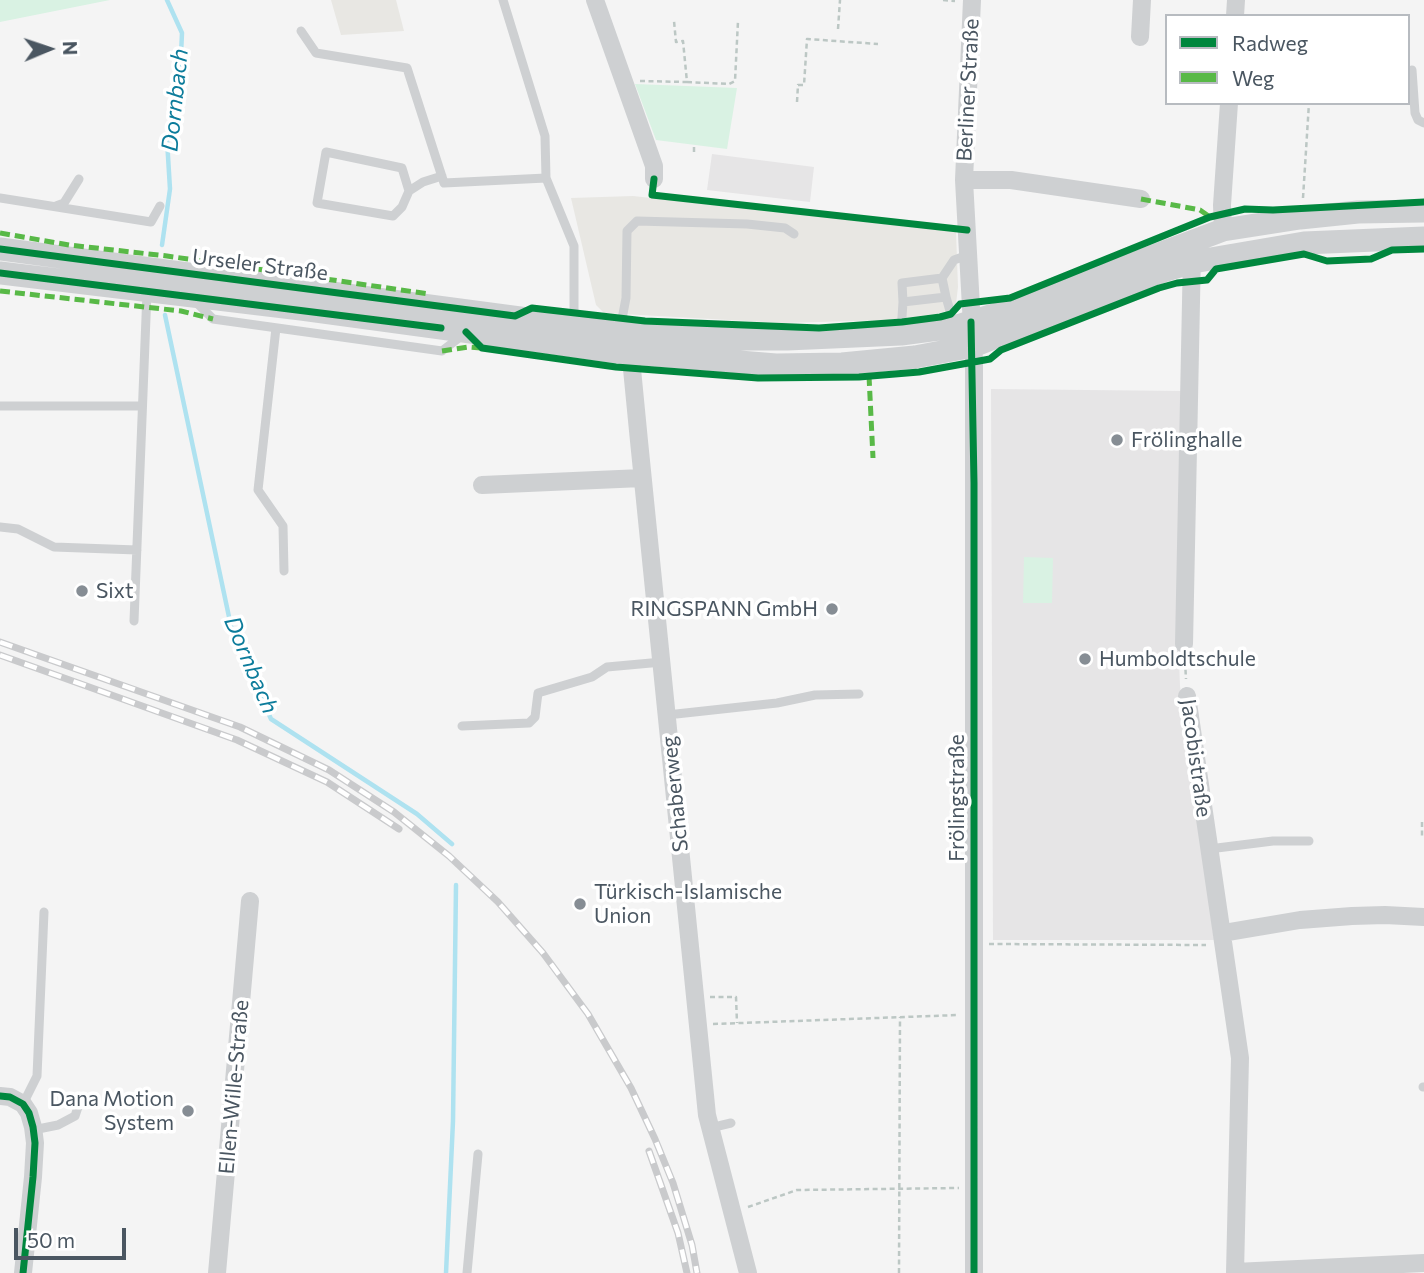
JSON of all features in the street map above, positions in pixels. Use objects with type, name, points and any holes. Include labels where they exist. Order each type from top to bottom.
[{"type":"street","points":[[596,0],[654,166],[654,179]]},
{"type":"street","name":"Berliner Straße","points":[[963,324],[968,255],[964,180],[972,0]]},
{"type":"street","points":[[1139,37],[1142,0]]},
{"type":"street","points":[[1223,229],[1221,214],[1229,105]]},
{"type":"street","name":"Berliner Straße","points":[[964,180],[1011,180],[1141,199]]},
{"type":"street","name":"Urseler Straße","points":[[0,249],[574,325],[627,339],[776,365],[842,364],[915,357],[973,346],[1163,271],[1223,229],[1358,212],[1424,211]]},
{"type":"street","name":"Urseler Straße","points":[[0,273],[467,332],[627,339],[813,338],[901,334],[963,324],[1192,251],[1424,238]]},
{"type":"street","points":[[1184,644],[1192,251]]},
{"type":"street","name":"Frölingstraße","points":[[963,324],[973,346],[974,1273]]},
{"type":"street","name":"Schaberweg","points":[[627,339],[708,1128],[734,1211],[748,1273]]},
{"type":"street","points":[[482,485],[642,478]]},
{"type":"street","name":"Jacobistraße","points":[[1187,696],[1240,1058],[1235,1273]]},
{"type":"street","name":"Ellen-Wille-Straße","points":[[217,1273],[250,901]]},
{"type":"street","points":[[1223,939],[1300,920],[1385,915],[1424,918]]},
{"type":"street","points":[[0,1096],[10,1097],[23,1104],[29,1113],[33,1130],[33,1177],[23,1273]]},
{"type":"street","points":[[1235,1273],[1424,1263]]},
{"type":"lane","points":[[503,0],[545,136],[545,178],[574,246],[574,325]]},
{"type":"lane","points":[[300,32],[316,53],[407,68],[444,183],[545,178]]},
{"type":"lane","points":[[1412,70],[1415,113],[1418,120],[1424,123]]},
{"type":"lane","points":[[409,191],[402,168],[326,152],[317,204],[393,216],[402,207],[409,191],[423,182],[442,176]]},
{"type":"lane","points":[[55,206],[64,203],[79,179]]},
{"type":"lane","points":[[0,198],[151,222],[160,206]]},
{"type":"lane","points":[[627,339],[622,319],[626,298],[627,232],[637,221],[747,224],[785,228],[794,234]]},
{"type":"lane","points":[[963,324],[946,297],[942,278],[954,260],[968,255]]},
{"type":"lane","points":[[901,334],[902,283],[942,278]]},
{"type":"lane","points":[[134,621],[147,290]]},
{"type":"lane","points":[[190,295],[213,319],[442,351],[467,332]]},
{"type":"lane","points":[[903,302],[946,297]]},
{"type":"lane","points":[[276,328],[258,490],[283,526],[284,571]]},
{"type":"lane","points":[[0,406],[142,406]]},
{"type":"lane","points":[[0,527],[18,529],[54,547],[136,550]]},
{"type":"lane","points":[[462,726],[529,723],[535,717],[538,693],[592,677],[607,667],[662,662]]},
{"type":"lane","points":[[667,715],[777,703],[815,695],[859,694]]},
{"type":"lane","points":[[1209,849],[1273,841],[1309,841]]},
{"type":"lane","points":[[23,1104],[37,1076],[44,912]]},
{"type":"lane","points":[[33,1130],[58,1125],[75,1116],[78,1107]]},
{"type":"lane","points":[[708,1128],[731,1123]]},
{"type":"lane","points":[[467,1273],[478,1154]]},
{"type":"path","points":[[838,29],[840,0]]},
{"type":"path","points":[[674,21],[676,42],[683,41],[687,82]]},
{"type":"path","points":[[623,81],[729,84],[735,81],[738,21]]},
{"type":"path","points":[[797,103],[798,85],[804,85],[807,39],[878,44]]},
{"type":"path","points":[[1302,209],[1310,105]]},
{"type":"path","points":[[694,145],[694,152]]},
{"type":"path","points":[[1422,822],[1424,836]]},
{"type":"path","points":[[975,944],[1223,939]]},
{"type":"path","points":[[695,997],[736,997],[737,1023]]},
{"type":"path","points":[[698,1025],[975,1014]]},
{"type":"path","points":[[899,1273],[901,1017]]},
{"type":"path","points":[[734,1211],[797,1191],[973,1188]]},
{"type":"shaded area","points":[[331,0],[396,0],[404,31],[341,35]]},
{"type":"shaded area","points":[[712,154],[814,167],[810,202],[707,190]]},
{"type":"shaded area","points":[[633,196],[956,232],[956,304],[947,311],[935,314],[889,320],[783,323],[604,313],[596,305],[571,198]]},
{"type":"shaded area","name":"Humboldtschule","points":[[991,389],[1182,391],[1178,633],[1180,686],[1214,940],[993,940]]},
{"type":"green space","points":[[0,0],[110,0],[0,22]]},
{"type":"green space","points":[[635,84],[737,88],[727,149],[656,140]]},
{"type":"green space","points":[[1024,557],[1053,558],[1052,603],[1023,603]]},
{"type":"waterway","name":"Dornbach","points":[[162,245],[170,189],[167,140],[180,77],[182,33],[167,0]]},
{"type":"waterway","name":"Dornbach","points":[[165,315],[232,631],[271,719],[417,814],[452,844]]},
{"type":"waterway","name":"Dornbach","points":[[446,1273],[453,1121],[456,885]]},
{"type":"railway","points":[[0,642],[240,727],[329,770],[394,812],[449,856],[498,902],[543,953],[588,1014],[631,1088],[655,1139],[673,1183],[692,1245],[697,1273]]},
{"type":"railway","points":[[0,655],[237,740],[327,782],[399,829]]},
{"type":"railway","points":[[649,1151],[678,1233],[687,1273]]},
{"type":"marked path","points":[[1141,199],[1200,210],[1210,217]]},
{"type":"marked path","points":[[0,233],[69,245],[167,256],[429,294]]},
{"type":"marked path","points":[[0,291],[181,311],[213,319]]},
{"type":"marked path","points":[[442,351],[481,348]]},
{"type":"marked path","points":[[869,376],[873,458]]},
{"type":"cycle path","points":[[654,179],[652,195],[967,230]]},
{"type":"cycle path","points":[[0,249],[515,316],[532,308],[645,321],[819,328],[940,317],[951,314],[960,304],[1010,298],[1210,217],[1245,209],[1424,202]]},
{"type":"cycle path","points":[[466,332],[482,348],[616,367],[758,378],[859,377],[919,372],[990,359],[1001,350],[1159,288],[1207,280],[1216,269],[1304,254],[1327,261],[1371,259],[1392,250],[1424,249]]},
{"type":"cycle path","points":[[0,273],[441,328]]},
{"type":"cycle path","points":[[971,322],[974,483],[974,1273]]},
{"type":"cycle path","points":[[0,1096],[10,1097],[23,1104],[33,1127],[33,1177],[23,1273]]},
{"type":"place","name":"Frölinghalle","points":[[1117,440]]},
{"type":"place","name":"Sixt","points":[[82,591]]},
{"type":"place","name":"RINGSPANN GmbH","points":[[832,609]]},
{"type":"place","name":"Humboldtschule","points":[[1085,659]]},
{"type":"place","name":"Türkisch-Islamische Union","points":[[580,904]]},
{"type":"place","name":"Dana Motion System","points":[[188,1111]]}]
